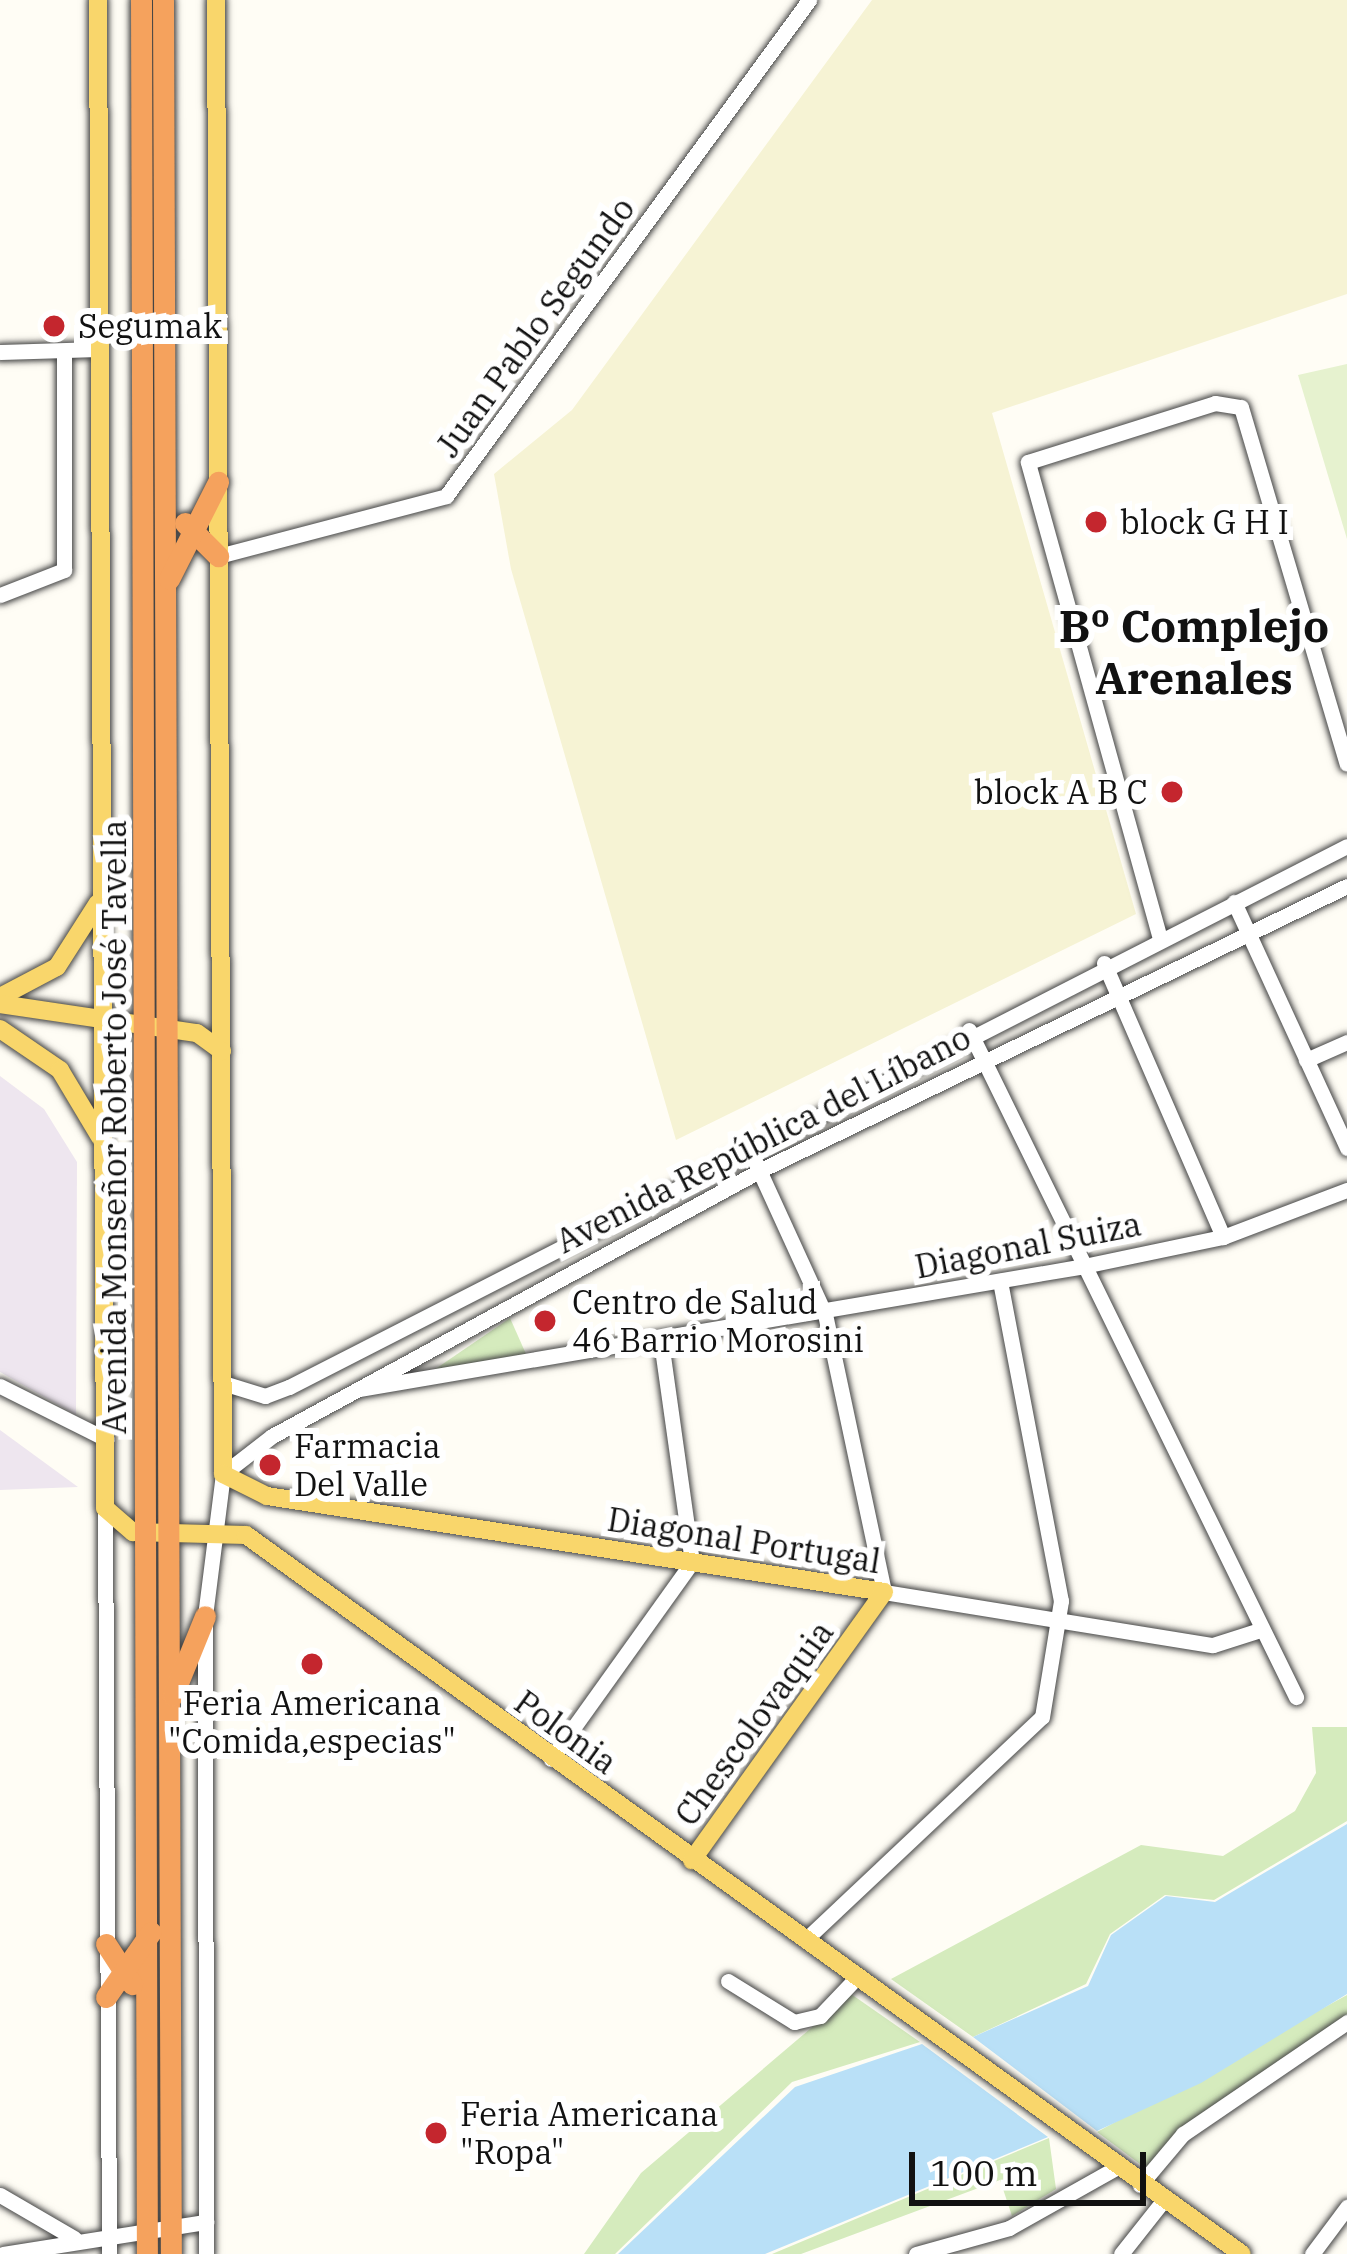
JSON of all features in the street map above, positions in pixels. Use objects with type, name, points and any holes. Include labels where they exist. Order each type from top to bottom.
[{"type":"highway","name":"Avenida Monseñor Roberto José Tavella","points":[[141,0],[157,1031],[158,1533],[147,2254]]},
{"type":"highway","name":"Avenida Monseñor Roberto José Tavella","points":[[157,1031],[166,585],[163,0]]},
{"type":"highway","points":[[166,585],[218,482]]},
{"type":"highway","points":[[166,505],[218,556]]},
{"type":"highway","name":"Avenida Monseñor Roberto José Tavella","points":[[158,1533],[168,1706],[171,2254]]},
{"type":"highway","points":[[168,1706],[205,1616]]},
{"type":"highway","points":[[106,1996],[152,1932]]},
{"type":"highway","points":[[106,1944],[149,2010]]},
{"type":"main road","points":[[98,0],[105,1508],[158,1533],[216,1526]]},
{"type":"main road","points":[[216,0],[223,1474]]},
{"type":"main road","points":[[0,1000],[57,967],[103,893]]},
{"type":"main road","points":[[0,1000],[104,1023],[207,1036],[223,1051]]},
{"type":"main road","points":[[0,1029],[60,1070],[105,1146]]},
{"type":"main road","name":"Diagonal Portugal","points":[[223,1474],[268,1496],[884,1592]]},
{"type":"main road","name":"Polonia","points":[[216,1526],[257,1543],[1116,2168],[1242,2254]]},
{"type":"main road","name":"Chescolovaquia","points":[[692,1860],[884,1592]]},
{"type":"street","name":"Juan Pablo Segundo","points":[[218,556],[426,503],[461,481],[809,0]]},
{"type":"street","points":[[0,352],[99,349]]},
{"type":"street","points":[[0,595],[64,570],[64,351]]},
{"type":"street","points":[[1159,935],[1028,462],[1215,403],[1241,407],[1347,764]]},
{"type":"street","name":"Avenida República del Líbano","points":[[223,1383],[265,1396],[289,1387],[969,1030],[1347,846]]},
{"type":"street","name":"Avenida República del Líbano","points":[[223,1474],[358,1389],[761,1170],[1246,930],[1347,886]]},
{"type":"street","points":[[1234,902],[1347,1148]]},
{"type":"street","points":[[1104,963],[1223,1237]]},
{"type":"street","points":[[969,1030],[1257,1631],[1296,1697]]},
{"type":"street","points":[[1306,1060],[1347,1042]]},
{"type":"street","points":[[748,1146],[825,1314],[884,1592]]},
{"type":"street","name":"Diagonal Suiza","points":[[358,1389],[661,1342],[1079,1267],[1223,1237],[1347,1190]]},
{"type":"street","points":[[805,1940],[1034,1730],[1060,1624],[1000,1281]]},
{"type":"street","points":[[551,1759],[692,1562],[661,1342]]},
{"type":"street","points":[[0,1387],[106,1439]]},
{"type":"street","points":[[206,2254],[205,1616],[223,1474]]},
{"type":"street","points":[[105,1508],[110,2254]]},
{"type":"street","name":"Diagonal Portugal","points":[[884,1592],[1060,1624],[1213,1645],[1257,1631]]},
{"type":"street","points":[[728,1981],[794,2022],[820,2016],[857,1977]]},
{"type":"street","points":[[1140,2185],[1183,2134],[1347,2022]]},
{"type":"street","points":[[916,2254],[1009,2228],[1116,2168]]},
{"type":"street","points":[[0,2195],[74,2238]]},
{"type":"street","points":[[1121,2254],[1163,2201]]},
{"type":"street","points":[[1312,2254],[1347,2207]]},
{"type":"street","points":[[3,2254],[74,2238],[206,2222]]},
{"type":"shaded area","points":[[872,0],[1347,0],[1347,294],[992,413],[1136,914],[676,1140],[511,569],[494,474],[572,410]]},
{"type":"shaded area","points":[[0,1076],[44,1109],[77,1162],[76,1415],[0,1372]]},
{"type":"shaded area","points":[[0,1430],[78,1487],[0,1490]]},
{"type":"green space","points":[[1347,364],[1347,539],[1298,375]]},
{"type":"green space","points":[[510,1318],[526,1354],[431,1372]]},
{"type":"green space","points":[[1312,1727],[1347,1727],[1347,1821],[1214,1900],[1165,1895],[1110,1934],[1086,1984],[973,2037],[891,1979],[1141,1845],[1223,1856],[1295,1811],[1316,1773]]},
{"type":"green space","points":[[851,1994],[920,2042],[792,2082],[615,2254],[584,2254],[641,2173]]},
{"type":"green space","points":[[1347,1995],[1347,2014],[1178,2133],[1148,2170],[1097,2132]]},
{"type":"green space","points":[[1049,2138],[1056,2189],[1012,2216],[1000,2180],[801,2254],[772,2254]]},
{"type":"water","points":[[1347,1824],[1347,1994],[1201,2083],[1097,2131],[973,2037],[1088,1986],[1111,1935],[1166,1896],[1215,1902]]},
{"type":"water","points":[[922,2044],[1048,2137],[765,2254],[618,2254],[795,2087]]},
{"type":"place","name":"Segumak","points":[[54,326]]},
{"type":"place","name":"block G H I","points":[[1096,522]]},
{"type":"place","name":"block A B C","points":[[1172,792]]},
{"type":"place","name":"Centro de Salud 46 Barrio Morosini","points":[[545,1321]]},
{"type":"place","name":"Farmacia Del Valle","points":[[270,1465]]},
{"type":"place","name":"Feria Americana \"Comida,especias\"","points":[[312,1664]]},
{"type":"place","name":"Feria Americana \"Ropa\"","points":[[436,2133]]},
{"type":"district","name":"Bº Complejo Arenales","points":[[1194,652]]}]
